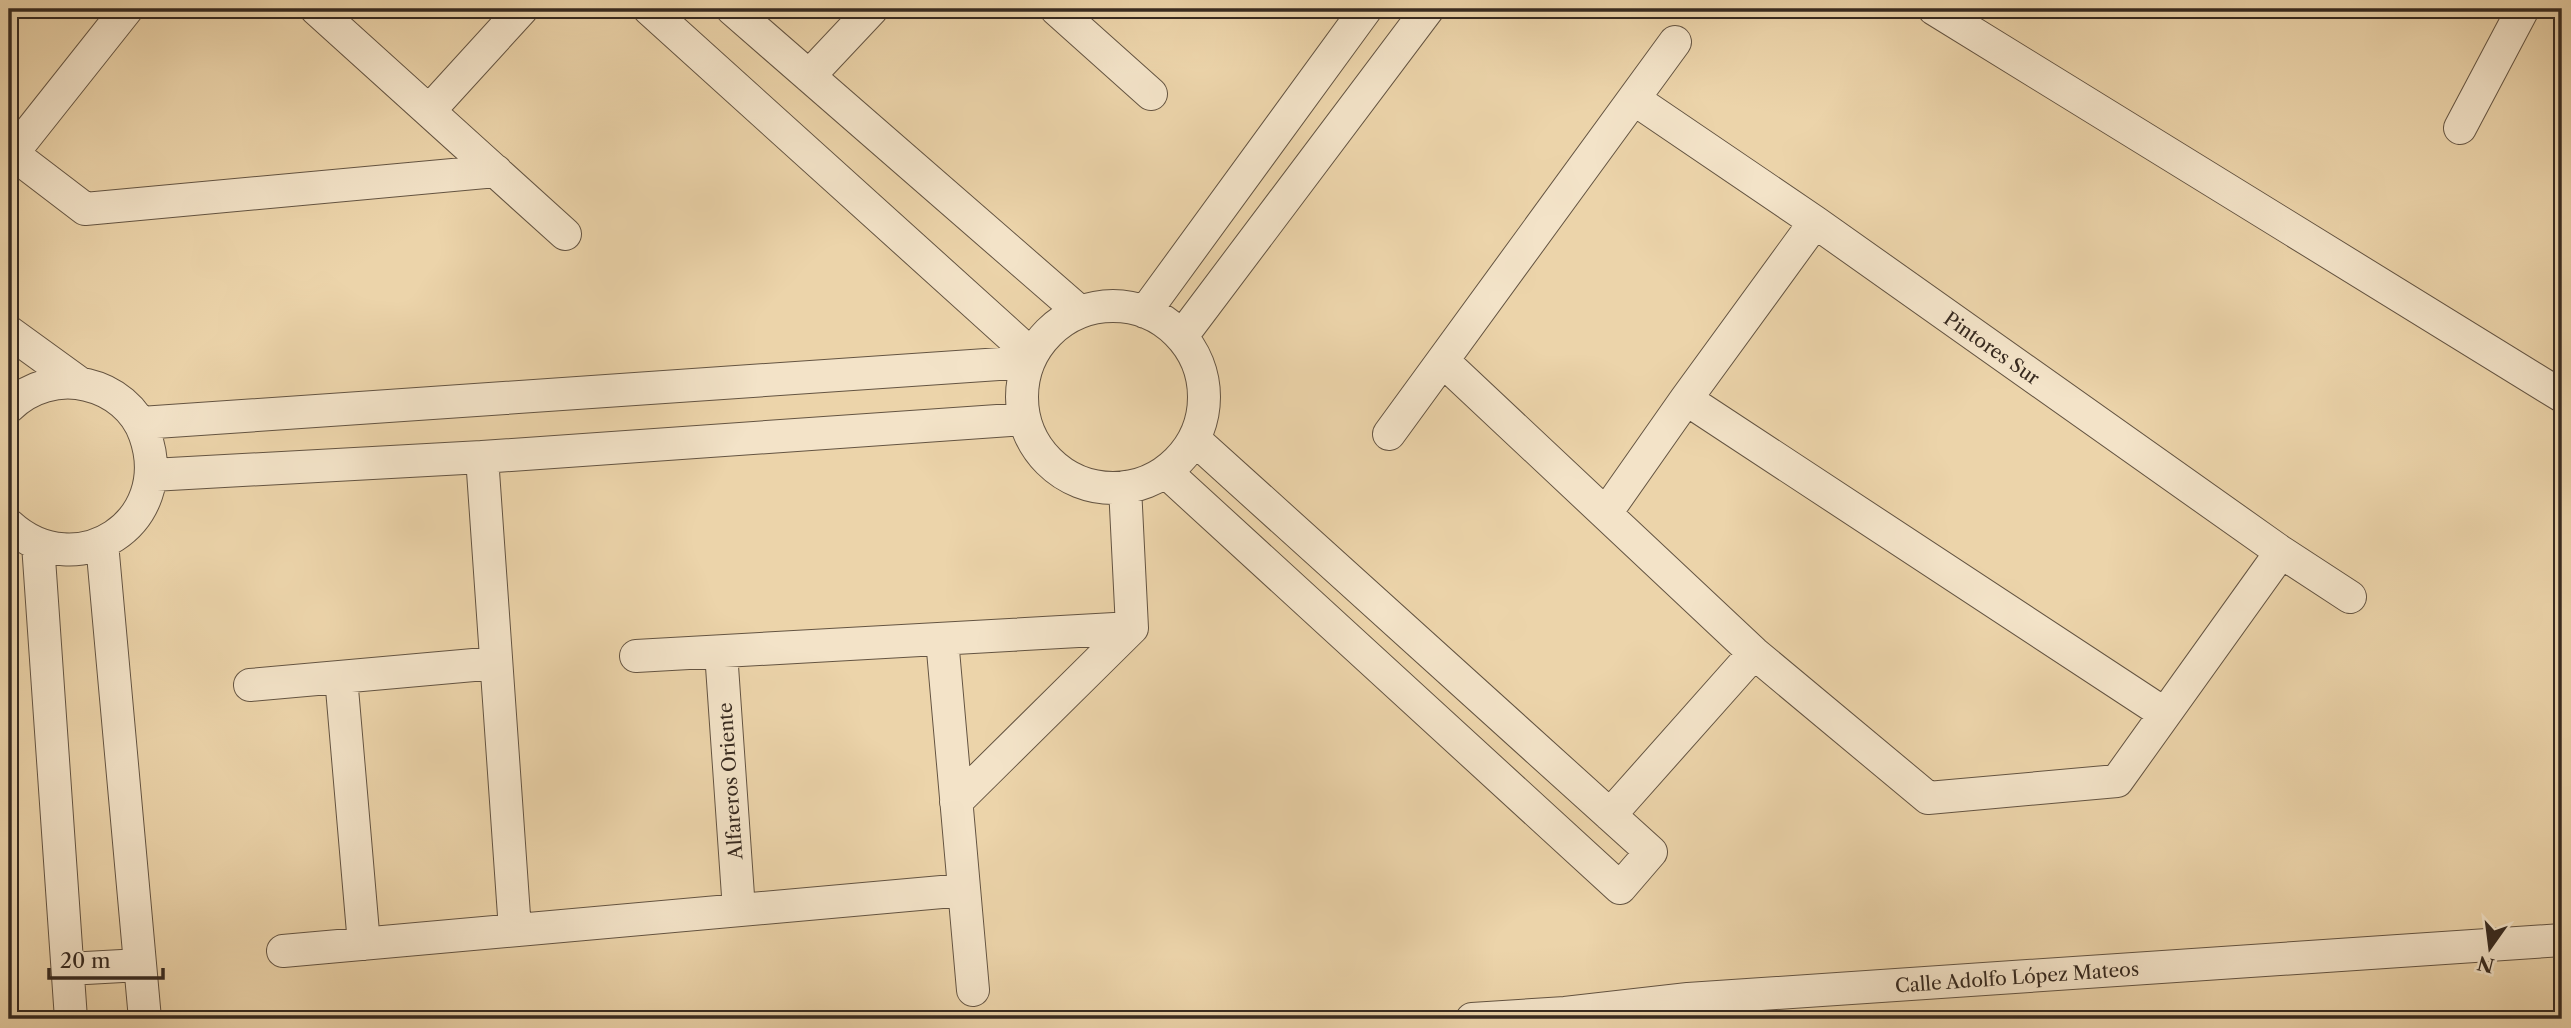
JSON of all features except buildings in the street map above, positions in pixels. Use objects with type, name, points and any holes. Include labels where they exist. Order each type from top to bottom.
[{"type":"street","points":[[127,9],[10,153],[85,209],[496,171]]},
{"type":"street","points":[[316,9],[565,234]]},
{"type":"street","points":[[429,111],[523,9]]},
{"type":"street","points":[[649,9],[1030,359]]},
{"type":"street","points":[[732,9],[1080,312]]},
{"type":"street","points":[[809,76],[872,9]]},
{"type":"street","points":[[1145,312],[1366,9]]},
{"type":"street","points":[[1182,336],[1428,9]]},
{"type":"street","points":[[1934,9],[2562,396]]},
{"type":"street","points":[[2460,128],[2523,9]]},
{"type":"street","points":[[1075,15],[1151,94]]},
{"type":"street","points":[[1389,434],[1675,42]]},
{"type":"street","name":"Pintores Sur","points":[[1634,99],[1815,222],[2281,552],[2350,597]]},
{"type":"street","points":[[1606,513],[1815,222]]},
{"type":"street","points":[[1124,306],[1145,312],[1165,322],[1182,336],[1194,354],[1202,375],[1205,397],[1202,419],[1195,439],[1182,457],[1166,472],[1146,482],[1125,487],[1102,488],[1081,482],[1062,472],[1045,458],[1032,440],[1024,419],[1022,397],[1030,359],[1044,337],[1061,322],[1080,312],[1124,306]]},
{"type":"street","points":[[9,332],[78,382]]},
{"type":"street","points":[[141,423],[1030,359]]},
{"type":"street","points":[[1443,361],[1754,653],[1928,798],[2117,781],[2281,552]]},
{"type":"street","points":[[9,407],[34,389],[55,383],[78,382],[99,388],[118,398],[141,423],[152,453],[152,475],[147,496],[136,516],[121,531],[102,543],[81,549],[59,550],[38,544],[18,534],[9,525]]},
{"type":"street","points":[[1686,399],[2165,714]]},
{"type":"street","points":[[152,475],[482,457],[1024,419]]},
{"type":"street","points":[[1166,472],[1620,888],[1650,852],[1195,439]]},
{"type":"street","points":[[482,457],[515,930]]},
{"type":"street","points":[[956,802],[1132,628],[1125,487]]},
{"type":"street","points":[[102,543],[145,1019]]},
{"type":"street","points":[[38,544],[71,1019]]},
{"type":"street","points":[[636,656],[1132,628]]},
{"type":"street","points":[[942,639],[973,990]]},
{"type":"street","name":"Alfareros Oriente","points":[[721,652],[739,910]]},
{"type":"street","points":[[1610,815],[1754,653]]},
{"type":"street","points":[[250,685],[496,663]]},
{"type":"street","points":[[341,677],[364,944]]},
{"type":"street","points":[[283,951],[964,890]]},
{"type":"street","name":"Calle Adolfo López Mateos","points":[[1472,1019],[1597,1014],[1688,999],[2562,940]]},
{"type":"street","points":[[68,969],[140,965]]}]
